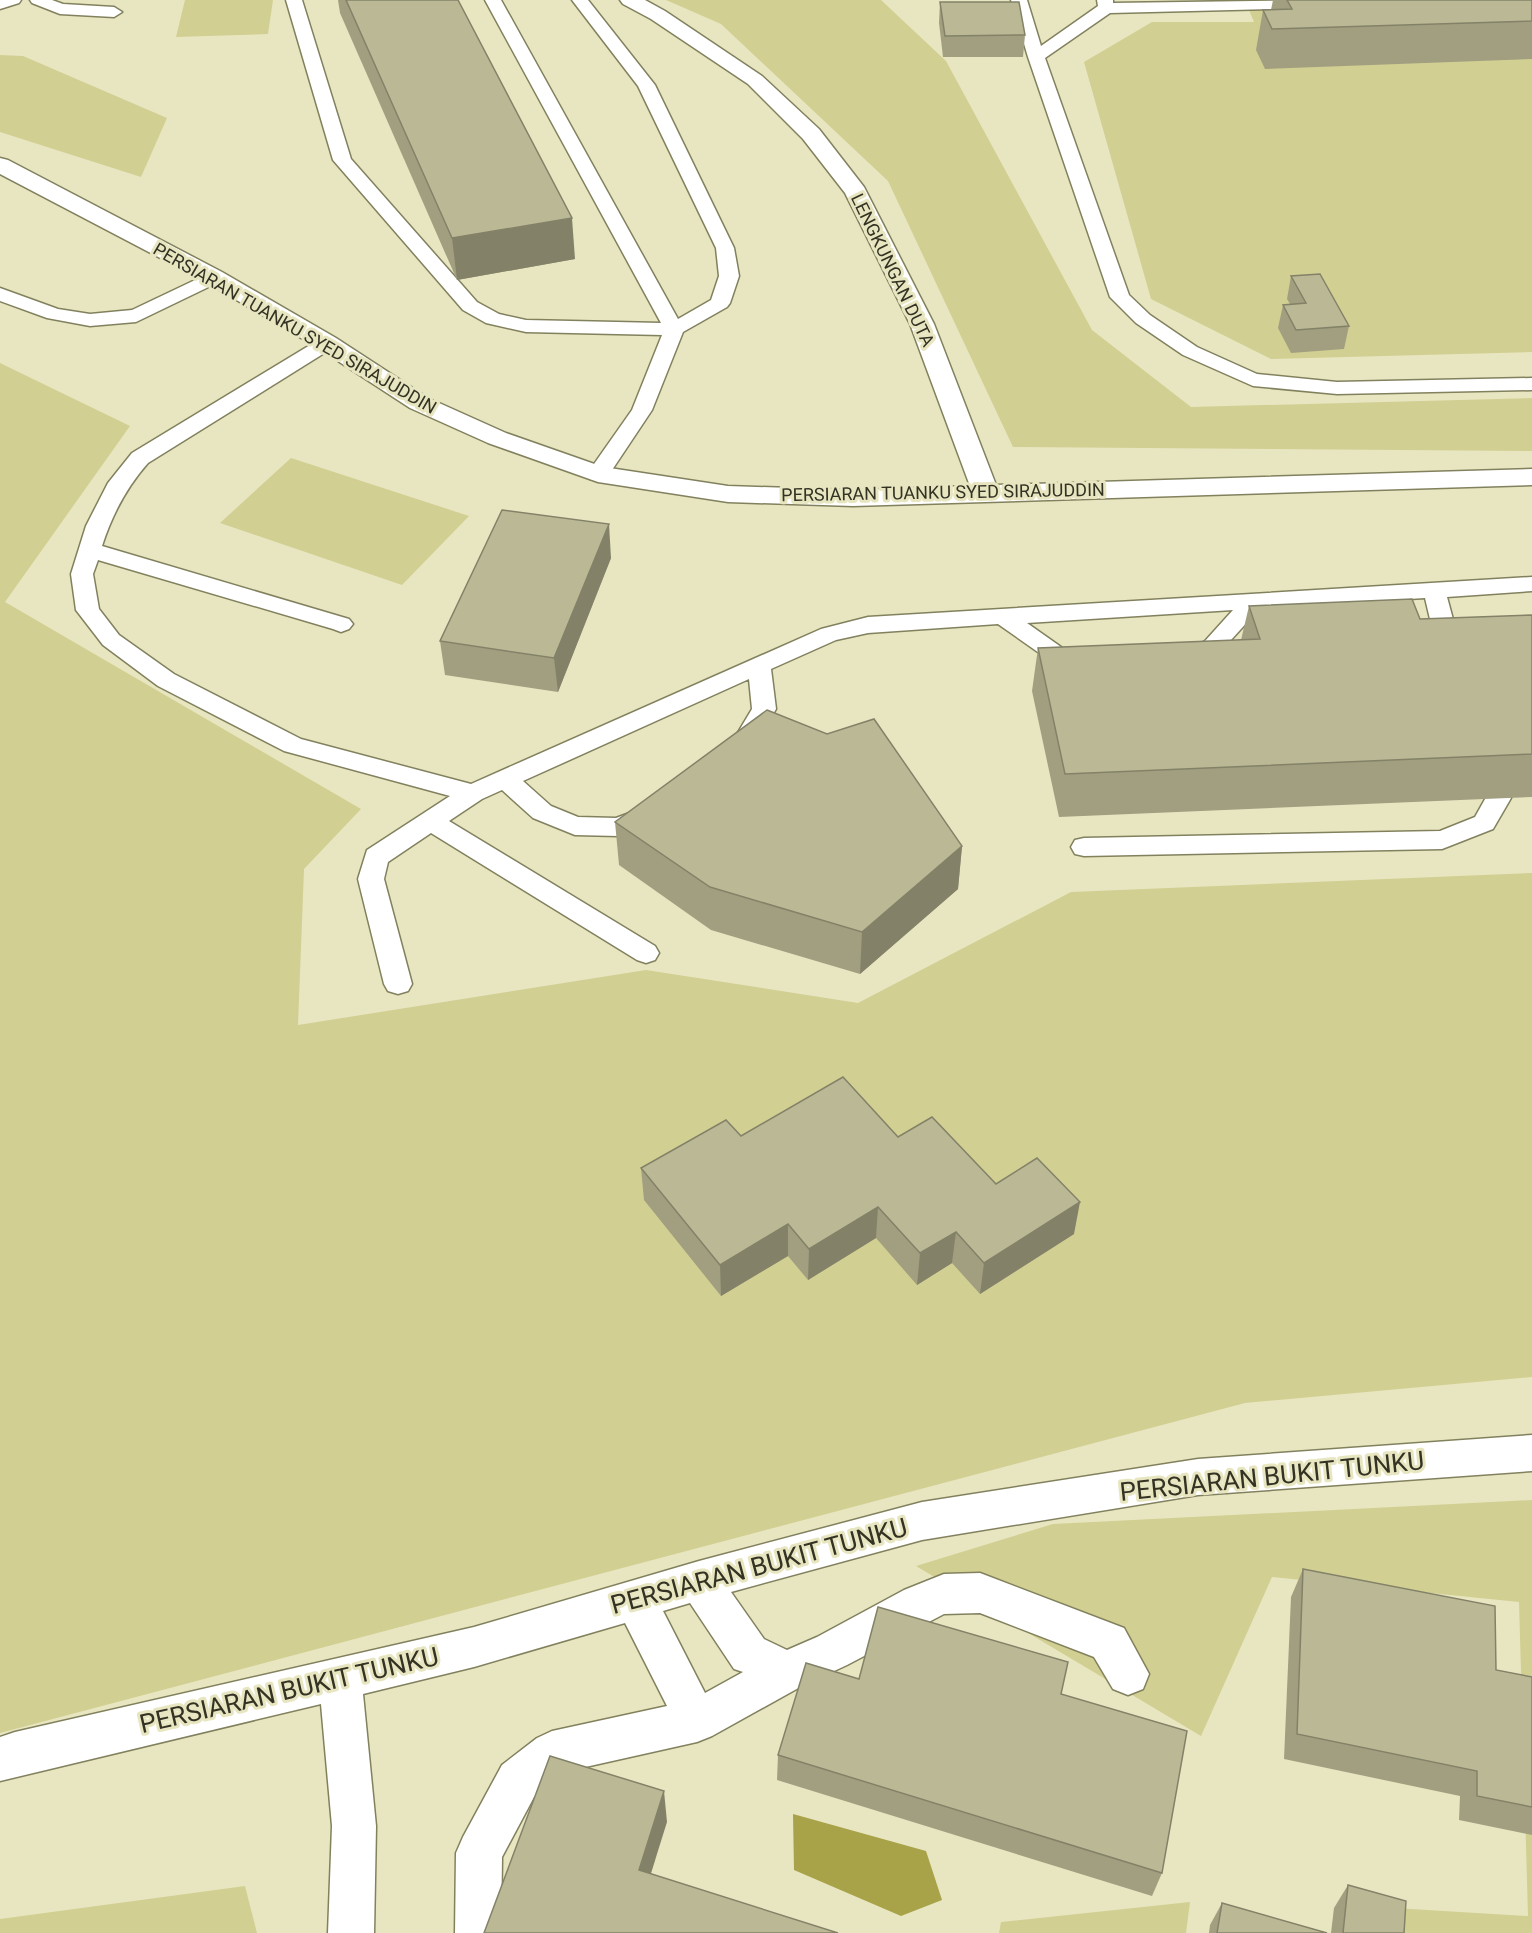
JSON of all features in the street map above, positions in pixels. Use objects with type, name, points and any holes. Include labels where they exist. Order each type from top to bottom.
[{"type":"street","name":"LENGKUNGAN DUTA","points":[[630,0],[658,15],[755,80],[811,134],[856,192],[922,324],[986,493]]},
{"type":"street","name":"PERSIARAN TUANKU SYED SIRAJUDDIN","points":[[0,165],[214,277],[327,343],[418,403],[497,438],[598,474],[728,495],[852,498],[1532,477]]},
{"type":"street","name":"PERSIARAN BUKIT TUNKU","points":[[0,1760],[15,1754],[474,1647],[699,1581],[922,1521],[1198,1477],[1532,1453]]},
{"type":"street","points":[[699,1581],[749,1654],[787,1671]]},
{"type":"street","points":[[478,1933],[479,1853],[518,1781],[552,1753],[697,1721],[787,1671],[832,1651],[899,1614],[936,1597],[944,1594],[980,1593],[1109,1642],[1128,1674]]},
{"type":"street","points":[[635,1600],[697,1721]]},
{"type":"street","points":[[340,1678],[354,1826],[351,1933]]},
{"type":"lane","points":[[0,4],[13,0]]},
{"type":"lane","points":[[38,0],[60,9],[114,12]]},
{"type":"lane","points":[[294,0],[342,160],[470,306],[493,319],[526,326],[674,329],[720,303],[729,276],[726,248],[646,85],[580,0]]},
{"type":"lane","points":[[493,0],[674,329]]},
{"type":"lane","points":[[1019,0],[1036,57],[1120,297],[1143,319],[1190,351],[1253,380],[1337,388],[1532,384]]},
{"type":"lane","points":[[1036,57],[1106,4],[1321,3]]},
{"type":"lane","points":[[0,294],[54,314],[90,320],[136,316],[214,277]]},
{"type":"lane","points":[[598,474],[642,410],[674,329]]},
{"type":"lane","points":[[327,343],[140,458],[119,483],[97,526],[82,574],[88,610],[111,640],[166,680],[293,746],[473,793]]},
{"type":"lane","points":[[89,550],[341,624]]},
{"type":"lane","points":[[399,984],[370,879],[376,857],[473,793],[829,634],[868,625],[1532,584]]},
{"type":"lane","points":[[1434,590],[1452,660]]},
{"type":"lane","points":[[1163,670],[1213,646],[1254,601]]},
{"type":"lane","points":[[1002,616],[1063,659],[1093,669],[1105,669]]},
{"type":"lane","points":[[728,756],[746,742],[764,709],[759,664]]},
{"type":"lane","points":[[505,778],[542,812],[575,826],[618,827],[655,812],[674,798]]},
{"type":"lane","points":[[1084,847],[1442,840],[1484,823],[1498,798]]},
{"type":"lane","points":[[430,821],[646,953]]},
{"type":"shaded area","points":[[185,0],[273,0],[268,34],[176,37]]},
{"type":"shaded area","points":[[666,0],[881,0],[946,61],[1092,330],[1191,407],[1532,398],[1532,451],[1013,447],[888,181],[721,24]]},
{"type":"shaded area","points":[[1245,0],[1532,0],[1532,352],[1271,359],[1151,299],[1084,62],[1152,22],[1254,22]]},
{"type":"shaded area","points":[[0,55],[23,56],[167,118],[141,177],[0,132]]},
{"type":"shaded area","points":[[0,363],[130,426],[5,602],[361,809],[304,869],[298,1025],[646,970],[858,1003],[1071,892],[1532,873],[1532,1377],[1245,1403],[0,1733]]},
{"type":"shaded area","points":[[291,458],[469,516],[402,585],[220,523]]},
{"type":"shaded area","points":[[1532,1500],[1532,1933],[1388,1933],[1394,1908],[1528,1916],[1519,1602],[1272,1577],[1201,1736],[916,1566],[1053,1524]]},
{"type":"shaded area","points":[[793,1814],[926,1851],[942,1900],[901,1916],[794,1870]]},
{"type":"shaded area","points":[[245,1886],[257,1933],[0,1933],[0,1919]]},
{"type":"shaded area","points":[[1190,1902],[1186,1933],[999,1933],[1001,1922]]},
{"type":"building","points":[[346,0],[458,0],[572,218],[452,238]]},
{"type":"building","points":[[1287,0],[1532,0],[1532,21],[1272,29],[1263,10],[1292,9]]},
{"type":"building","points":[[940,2],[1019,2],[1025,35],[945,36]]},
{"type":"building","points":[[1320,274],[1349,326],[1296,330],[1283,305],[1306,303],[1291,276]]},
{"type":"building","points":[[502,510],[609,524],[554,658],[440,641]]},
{"type":"building","points":[[1412,599],[1420,619],[1532,615],[1532,754],[1065,774],[1038,648],[1260,639],[1249,606]]},
{"type":"building","points":[[767,710],[827,734],[874,719],[962,846],[862,932],[710,887],[615,822]]},
{"type":"building","points":[[843,1077],[898,1137],[932,1117],[996,1184],[1037,1158],[1080,1202],[984,1263],[956,1232],[920,1253],[878,1207],[809,1249],[788,1224],[720,1265],[641,1168],[726,1120],[741,1136]]},
{"type":"building","points":[[1303,1569],[1495,1606],[1496,1670],[1532,1677],[1532,1807],[1477,1796],[1477,1771],[1297,1734]]},
{"type":"building","points":[[878,1607],[1068,1662],[1061,1694],[1187,1731],[1162,1873],[778,1755],[806,1663],[859,1679]]},
{"type":"building","points":[[550,1756],[664,1791],[639,1870],[838,1933],[484,1933]]},
{"type":"building","points":[[1348,1885],[1406,1901],[1404,1933],[1343,1933]]},
{"type":"building","points":[[1222,1903],[1327,1933],[1217,1933]]}]
